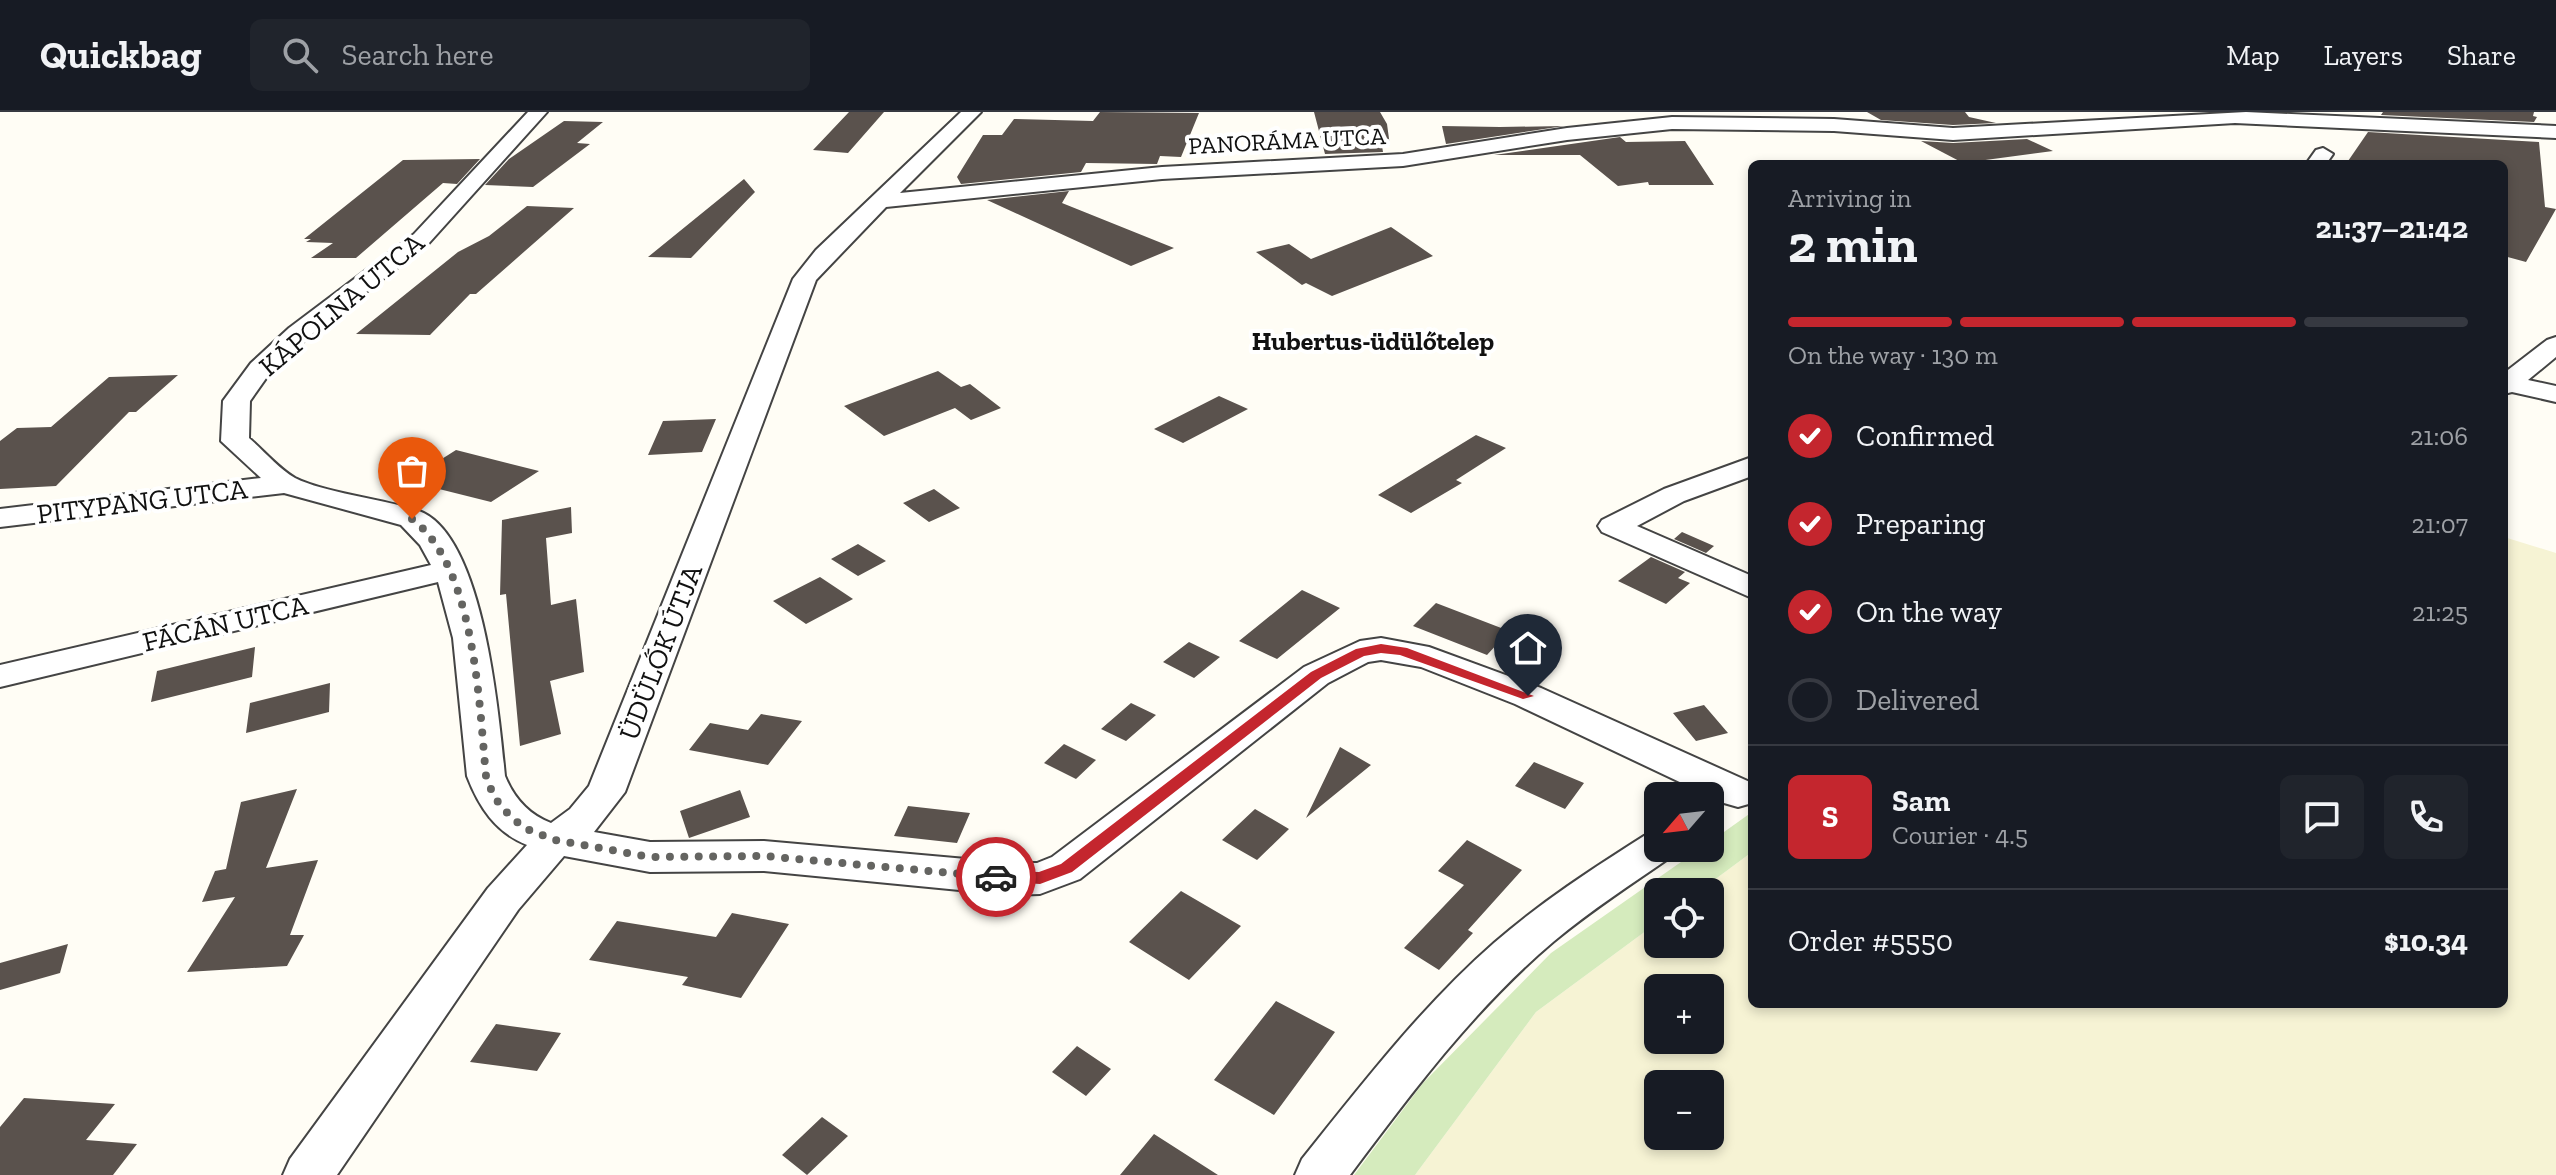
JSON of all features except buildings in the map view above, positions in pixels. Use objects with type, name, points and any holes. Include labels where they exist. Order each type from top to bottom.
[{"type":"street","name":"KÁPOLNA UTCA","points":[[538,112],[404,254],[299,334],[243,389],[233,408],[235,441],[285,484],[412,519],[428,531],[449,570],[469,637],[486,776],[494,797],[524,828],[555,840],[650,857],[764,856],[1011,879],[1040,878],[1066,868],[1089,852],[1316,675],[1360,652],[1381,649],[1429,658],[1528,696],[1733,796]]},
{"type":"street","name":"ÜDÜLŐK ÚTJA","points":[[308,1175],[503,899],[555,840],[584,819],[606,792],[805,279],[824,255],[972,112]]},
{"type":"street","points":[[1617,112],[1672,123]]},
{"type":"street","name":"PANORÁMA UTCA","points":[[882,201],[1162,173],[1403,160],[1595,130],[1672,123],[1834,125],[1953,134],[2235,117],[2556,132]]},
{"type":"street","points":[[2508,382],[2556,345]]},
{"type":"street","points":[[2508,384],[2556,394]]},
{"type":"street","points":[[1748,467],[1674,495],[1613,526],[1748,586]]},
{"type":"street","name":"PITYPANG UTCA","points":[[0,518],[285,484]]},
{"type":"street","name":"FÁCÁN UTCA","points":[[0,676],[449,570]]},
{"type":"street","points":[[1320,1175],[1436,1030],[1487,977],[1538,930],[1644,856]]},
{"type":"shaded area","points":[[2508,538],[2556,553],[2556,1175],[1415,1175],[1536,1012],[1644,932],[1644,958],[1724,958],[1724,878],[1717,878],[1748,855],[1748,1008],[2508,1008]]},
{"type":"green space","points":[[1748,815],[1748,855],[1717,878],[1658,878],[1681,862],[1724,862],[1724,832]]},
{"type":"green space","points":[[1644,888],[1644,932],[1536,1012],[1415,1175],[1354,1175],[1423,1083],[1551,953]]},
{"type":"way so far","points":[[412,519],[428,531],[449,570],[469,637],[486,776],[494,797],[524,828],[555,840],[650,857],[764,856],[873,863],[996,877]]},
{"type":"district","name":"Hubertus-üdülőtelep","points":[[1373,341]]},
{"type":"route","points":[[996,877],[1040,878],[1066,868],[1316,675],[1360,652],[1381,649],[1429,658],[1528,696]]}]
